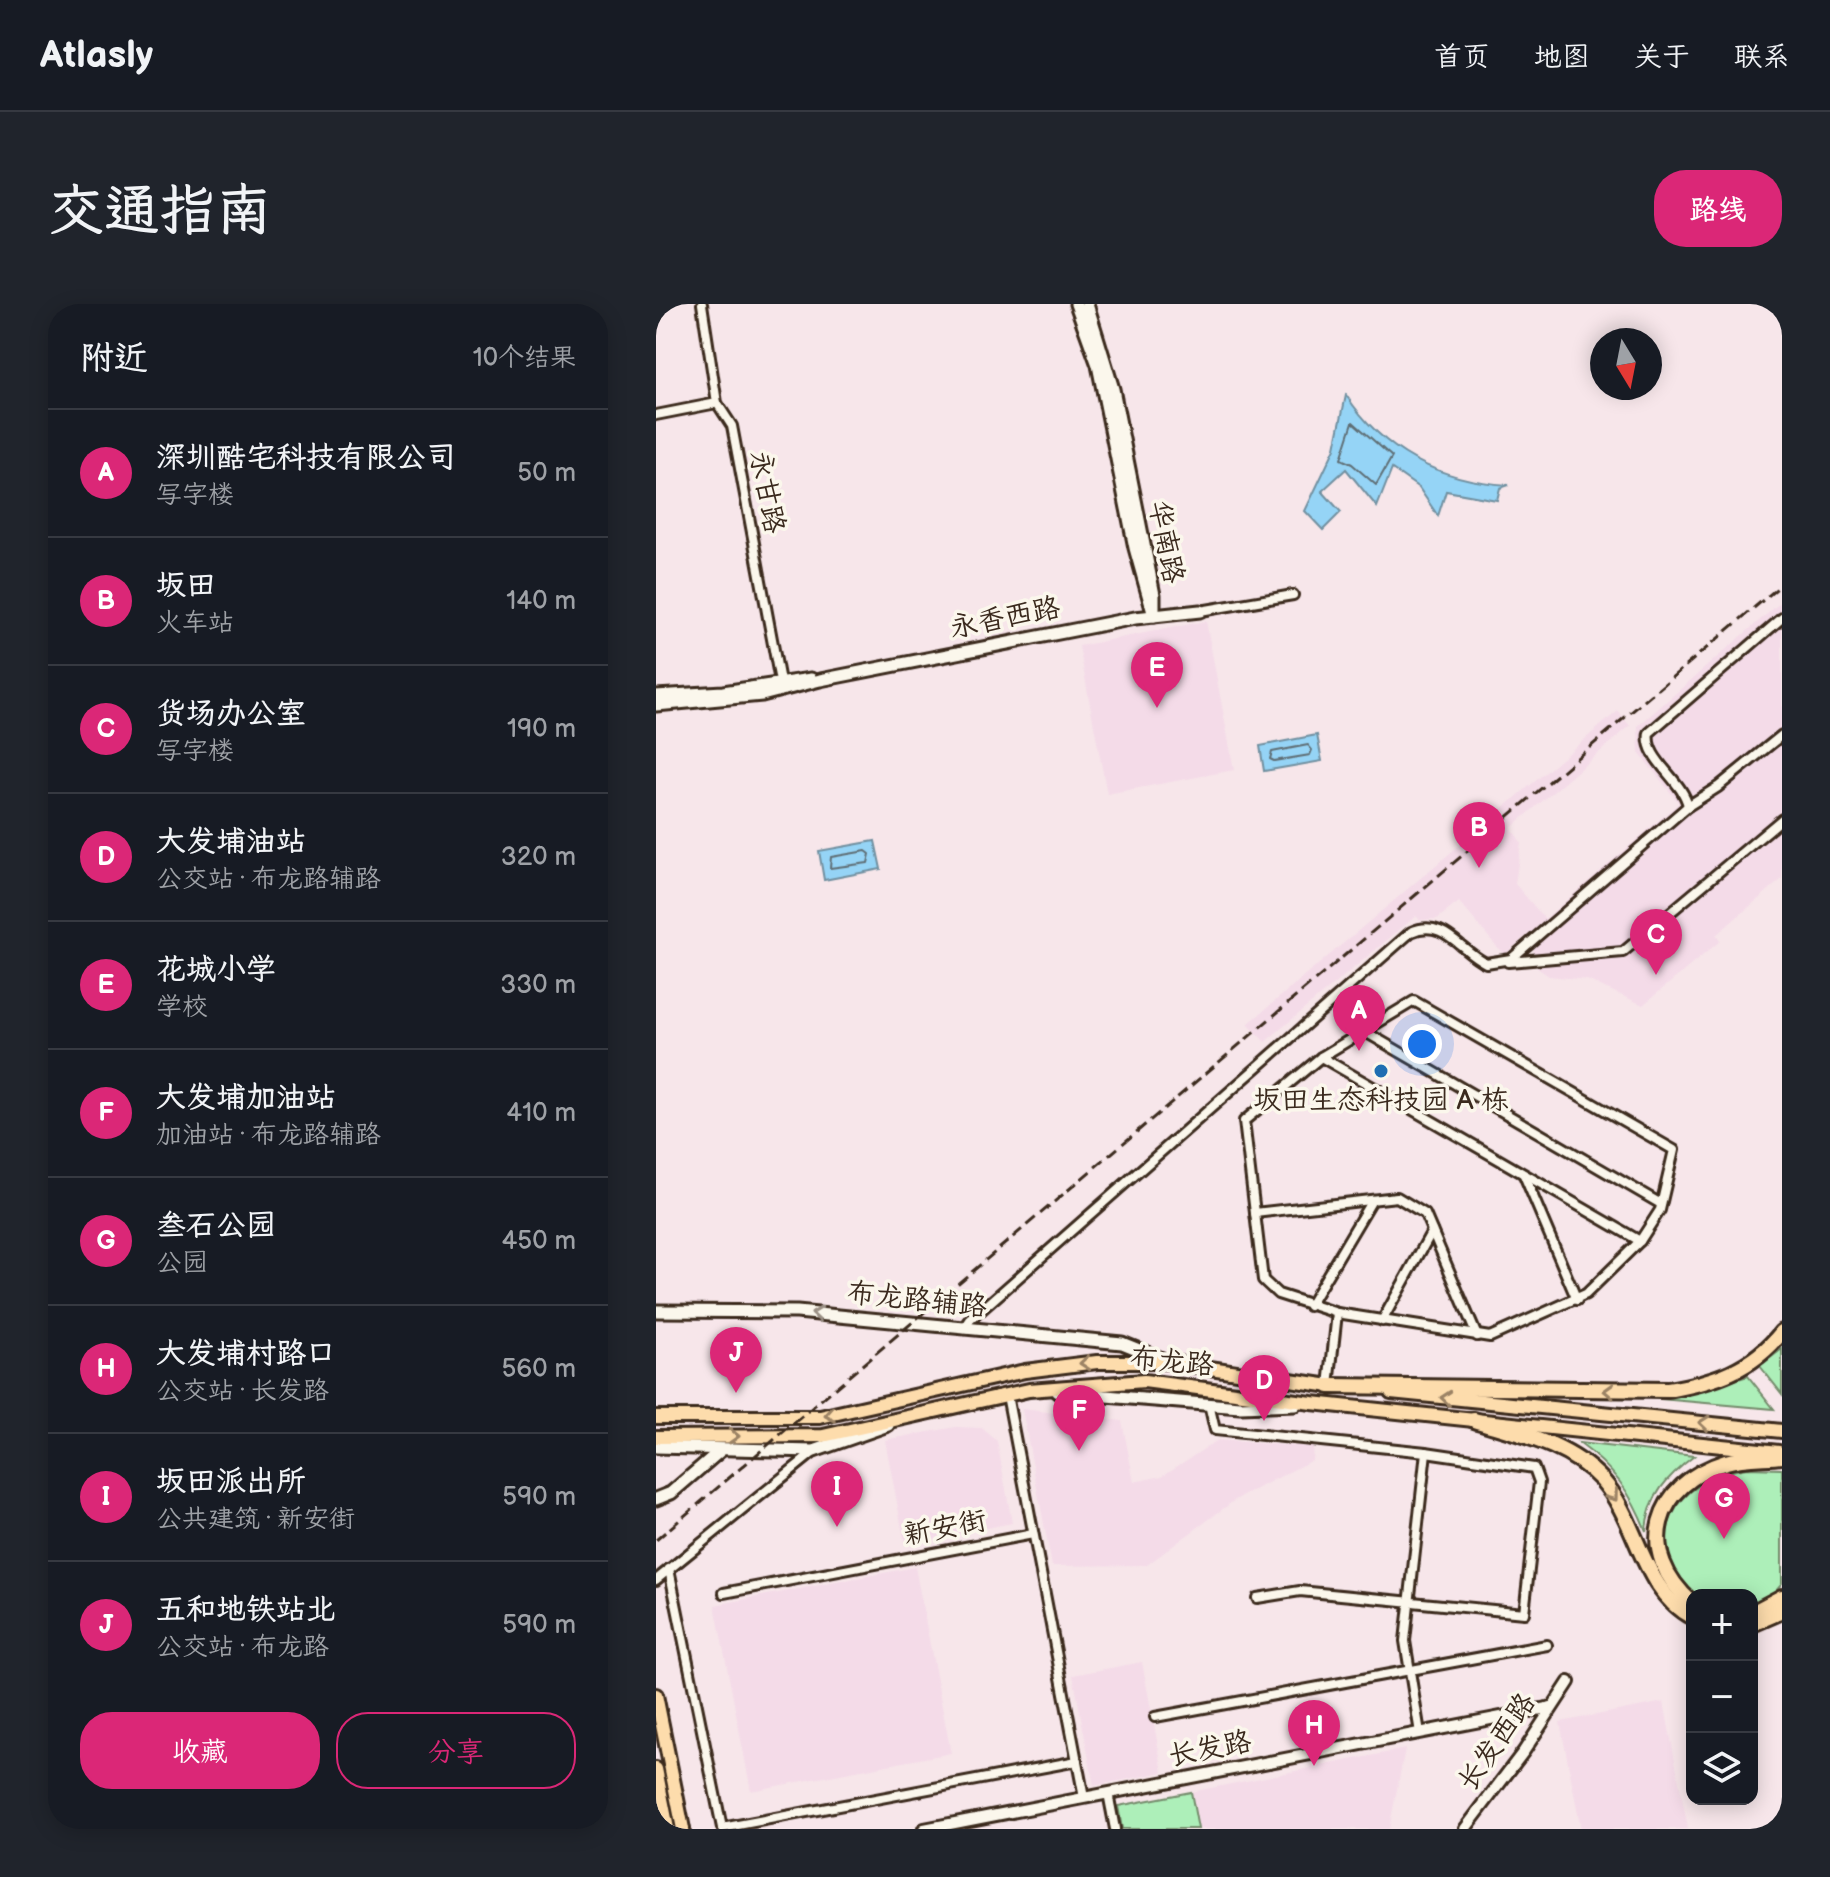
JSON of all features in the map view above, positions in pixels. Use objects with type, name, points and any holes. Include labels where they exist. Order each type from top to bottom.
[{"type":"highway","points":[[1329,1386],[1436,1384],[1633,1391],[1697,1385],[1740,1370],[1782,1332]]},
{"type":"highway","points":[[1474,1420],[1559,1448],[1601,1479],[1628,1519],[1666,1599],[1686,1613]]},
{"type":"highway","points":[[1686,1598],[1672,1585],[1657,1549],[1659,1528],[1673,1494],[1685,1482],[1728,1461],[1782,1454]]},
{"type":"highway","points":[[1758,1610],[1782,1597]]},
{"type":"highway","points":[[1758,1621],[1782,1611]]},
{"type":"main road","name":"华南路","points":[[1076,304],[1101,379],[1135,548],[1154,616]]},
{"type":"main road","name":"华南路","points":[[1087,304],[1113,389],[1154,595],[1154,616]]},
{"type":"main road","name":"永香西路","points":[[656,705],[720,702],[781,687],[1154,616],[1200,611]]},
{"type":"main road","name":"永香西路","points":[[656,696],[781,687]]},
{"type":"main road","name":"布龙路辅路","points":[[656,1311],[769,1310],[1122,1343],[1170,1362]]},
{"type":"main road","name":"布龙路","points":[[656,1417],[820,1417],[1025,1371],[1097,1362],[1170,1362],[1329,1386],[1782,1431]]},
{"type":"main road","name":"布龙路","points":[[656,1437],[806,1437],[1029,1390],[1107,1381],[1168,1381],[1317,1404],[1782,1454]]},
{"type":"main road","points":[[1029,1390],[1240,1407],[1317,1404]]},
{"type":"main road","points":[[656,1447],[814,1451],[903,1418]]},
{"type":"main road","points":[[656,1499],[671,1493],[721,1450]]},
{"type":"main road","points":[[656,1695],[683,1829]]},
{"type":"main road","points":[[656,1769],[668,1829]]},
{"type":"street","name":"永甘路","points":[[702,304],[717,403],[732,426],[781,687]]},
{"type":"street","points":[[656,415],[717,403]]},
{"type":"street","points":[[1200,611],[1293,595]]},
{"type":"street","points":[[1688,806],[1678,785],[1650,748],[1649,733],[1782,618]]},
{"type":"street","points":[[1499,963],[1520,952],[1688,806],[1718,787],[1782,735]]},
{"type":"street","points":[[964,1329],[970,1320],[1411,932],[1429,927],[1439,929],[1473,957],[1499,963],[1623,952],[1782,819]]},
{"type":"street","points":[[1414,1001],[1674,1150],[1654,1222],[1640,1241],[1577,1300],[1490,1337],[1337,1313],[1278,1294],[1263,1280],[1244,1121],[1321,1057],[1362,1030],[1414,1001]]},
{"type":"street","points":[[1362,1030],[1661,1204]]},
{"type":"street","points":[[1321,1057],[1640,1241]]},
{"type":"street","points":[[1523,1174],[1577,1300]]},
{"type":"street","points":[[1255,1213],[1397,1197],[1425,1214],[1477,1336]]},
{"type":"street","points":[[1309,1306],[1372,1200]]},
{"type":"street","points":[[1382,1321],[1432,1231]]},
{"type":"street","points":[[1329,1386],[1337,1313]]},
{"type":"street","points":[[1007,1395],[1084,1798]]},
{"type":"street","points":[[1209,1404],[1215,1430],[1426,1452],[1534,1468],[1539,1482],[1524,1613],[1300,1591],[1257,1598]]},
{"type":"street","points":[[656,1580],[814,1451]]},
{"type":"street","points":[[1420,1733],[1405,1641],[1426,1452]]},
{"type":"street","name":"新安街","points":[[724,1593],[1033,1534]]},
{"type":"street","points":[[669,1569],[722,1828],[1077,1761]]},
{"type":"street","points":[[1155,1717],[1547,1645]]},
{"type":"street","name":"长发西路","points":[[1465,1829],[1524,1751],[1569,1682]]},
{"type":"street","name":"长发路","points":[[926,1829],[1552,1707]]},
{"type":"street","points":[[1108,1793],[1115,1829]]},
{"type":"shaded area","points":[[1782,601],[1782,879],[1716,935],[1720,941],[1643,1005],[1587,980],[1549,976],[1537,968],[1530,933],[1504,955],[1459,902],[1437,919],[1420,920],[1416,916],[1265,1042],[1248,1024],[1618,711],[1630,726],[1511,828],[1521,842],[1515,884],[1545,919],[1679,803],[1639,753],[1638,726]]},
{"type":"shaded area","points":[[1206,621],[1234,770],[1107,794],[1079,646]]},
{"type":"shaded area","points":[[1022,1409],[1122,1421],[1134,1482],[1162,1476],[1218,1440],[1313,1447],[1312,1460],[1235,1500],[1147,1565],[1052,1566]]},
{"type":"shaded area","points":[[956,1427],[982,1428],[997,1441],[1012,1523],[905,1544],[885,1440]]},
{"type":"shaded area","points":[[915,1567],[951,1753],[751,1791],[715,1605]]},
{"type":"shaded area","points":[[1142,1662],[1163,1772],[1094,1786],[1073,1675]]},
{"type":"shaded area","points":[[1664,1702],[1688,1829],[1581,1829],[1560,1722]]},
{"type":"shaded area","points":[[1405,1749],[1389,1829],[1198,1829],[1191,1792]]},
{"type":"green space","points":[[1782,1349],[1782,1394],[1760,1366]]},
{"type":"green space","points":[[1748,1376],[1774,1409],[1649,1398],[1692,1393]]},
{"type":"green space","points":[[1579,1443],[1694,1456],[1676,1471],[1655,1497],[1646,1531],[1620,1482]]},
{"type":"green space","points":[[1747,1468],[1782,1469],[1782,1583],[1774,1592],[1758,1601],[1758,1589],[1691,1589],[1678,1575],[1669,1554],[1667,1534],[1672,1515],[1684,1498],[1701,1484],[1722,1474]]},
{"type":"green space","points":[[1191,1792],[1198,1829],[1122,1829],[1118,1806]]},
{"type":"water","points":[[1346,395],[1378,433],[1416,461],[1460,478],[1509,485],[1500,488],[1497,500],[1446,491],[1438,516],[1419,488],[1392,469],[1377,507],[1346,469],[1322,491],[1341,512],[1323,530],[1305,511],[1335,448]]},
{"type":"water","points":[[1317,735],[1322,761],[1264,771],[1260,746]]},
{"type":"water","points":[[875,841],[881,869],[824,880],[819,851]]},
{"type":"railway","points":[[656,1540],[1782,584]]},
{"type":"place","name":"花城小学","points":[[1157,708]]},
{"type":"place","name":"坂田","points":[[1479,868]]},
{"type":"place","name":"货场办公室","points":[[1656,975]]},
{"type":"place","name":"深圳酷宅科技有限公司","points":[[1359,1051]]},
{"type":"place","name":"坂田生态科技园 A 栋","points":[[1381,1071]]},
{"type":"place","name":"五和地铁站北","points":[[736,1393]]},
{"type":"place","name":"大发埔油站","points":[[1264,1421]]},
{"type":"place","name":"大发埔加油站","points":[[1079,1451]]},
{"type":"place","name":"坂田派出所","points":[[837,1527]]},
{"type":"place","name":"叁石公园","points":[[1724,1539]]},
{"type":"place","name":"大发埔村路口","points":[[1314,1766]]}]
